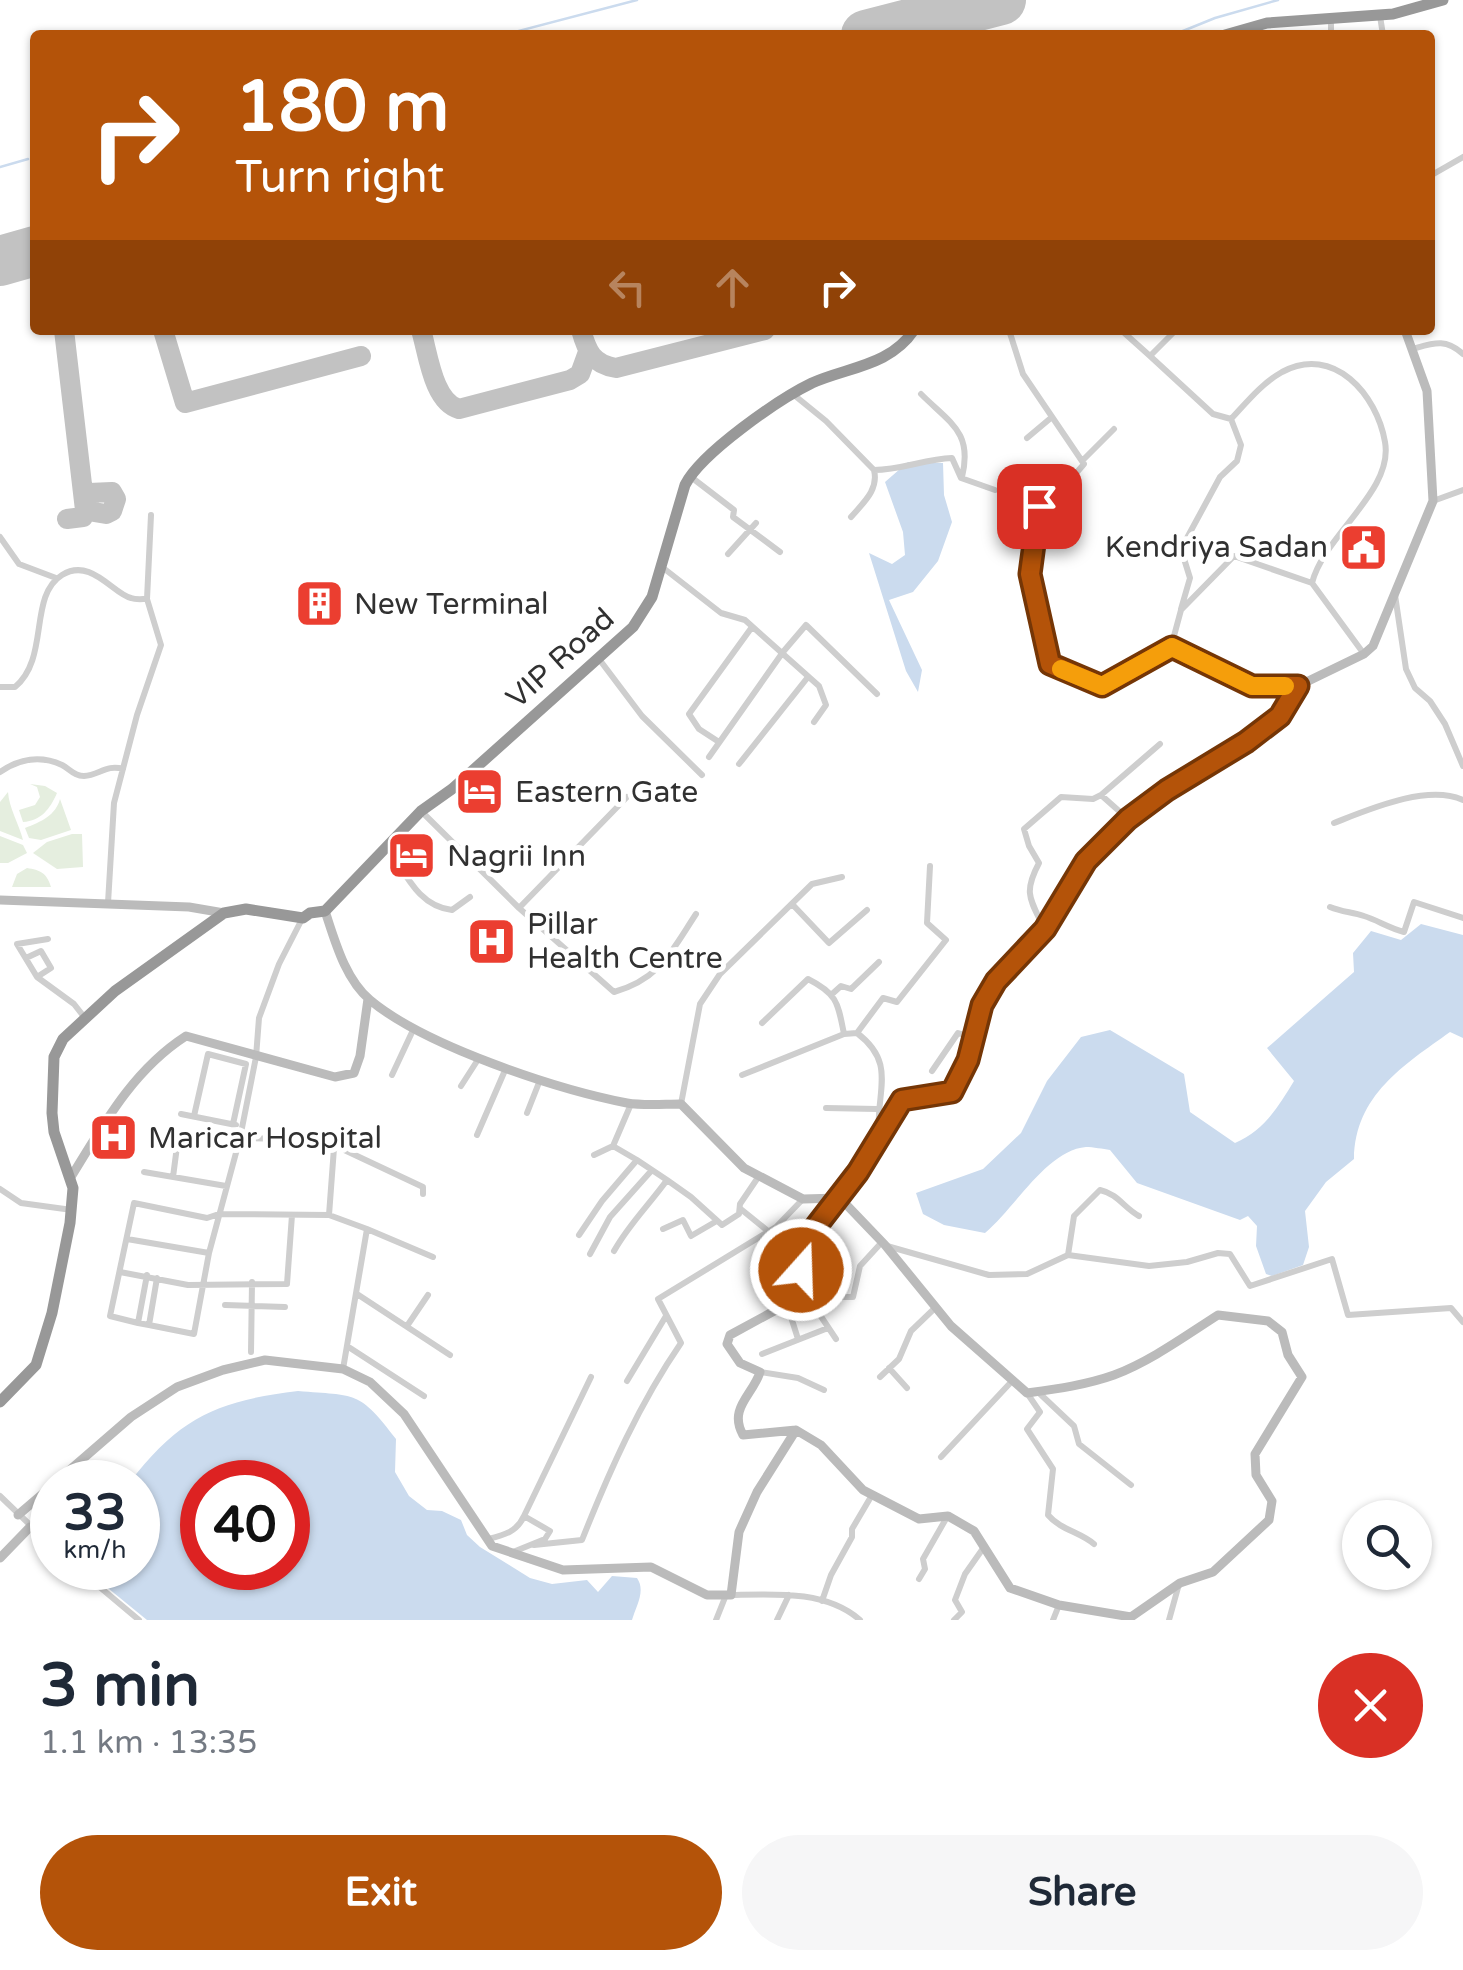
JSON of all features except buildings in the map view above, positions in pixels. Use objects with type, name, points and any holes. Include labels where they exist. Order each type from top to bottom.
[{"type":"highway","points":[[1267,29],[1296,21],[1380,15],[1443,0]]},
{"type":"highway","name":"VIP Road","points":[[224,913],[246,909],[303,918],[325,911],[422,812],[633,627],[652,597],[690,476],[709,455],[748,424],[812,384],[879,360],[899,348],[910,335]]},
{"type":"highway","points":[[0,1402],[36,1365],[52,1313],[72,1210],[71,1178],[54,1132],[54,1057],[62,1038],[115,991],[224,913]]},
{"type":"street","points":[[1380,15],[1382,30]]},
{"type":"street","points":[[1331,18],[1331,30]]},
{"type":"street","points":[[1296,21],[1296,30]]},
{"type":"street","points":[[1435,173],[1463,157]]},
{"type":"street","points":[[1011,335],[1023,374],[1084,464],[1072,478],[1062,475],[1048,488],[1039,506],[1030,574],[1050,664],[1102,686],[1172,647],[1190,578],[1181,549],[1220,477],[1237,461],[1241,445],[1231,419]]},
{"type":"street","points":[[1127,335],[1214,414],[1231,419]]},
{"type":"street","points":[[1150,356],[1171,335]]},
{"type":"street","points":[[1172,647],[1252,686],[1298,686],[1373,646],[1433,501],[1427,391],[1407,335]]},
{"type":"street","points":[[1412,349],[1440,341],[1452,344],[1463,354]]},
{"type":"street","points":[[1231,419],[1259,388],[1286,370],[1324,364],[1356,381],[1376,411],[1386,445],[1384,472],[1317,564],[1312,583]]},
{"type":"street","points":[[921,394],[963,436],[966,460],[961,478]]},
{"type":"street","points":[[794,395],[874,470],[876,478],[871,493],[851,517]]},
{"type":"street","points":[[1026,438],[1052,417]]},
{"type":"street","points":[[1082,461],[1114,430]]},
{"type":"street","points":[[874,470],[952,458],[961,478],[995,490]]},
{"type":"street","points":[[690,476],[734,510],[733,517],[753,526],[780,552]]},
{"type":"street","points":[[1433,501],[1463,490]]},
{"type":"street","points":[[108,903],[114,804],[137,714],[162,645],[147,599],[151,515]]},
{"type":"street","points":[[728,554],[753,526]]},
{"type":"street","points":[[0,537],[19,564],[56,578]]},
{"type":"street","points":[[1180,610],[1234,556],[1312,583],[1364,654]]},
{"type":"street","points":[[661,566],[721,614],[746,620],[819,686],[826,706],[814,722]]},
{"type":"street","points":[[0,687],[15,688],[26,678],[34,662],[46,594],[56,578],[70,571],[91,573],[110,582],[128,598],[147,599]]},
{"type":"street","points":[[1394,593],[1406,669],[1414,688],[1430,700],[1445,724],[1463,766]]},
{"type":"street","points":[[709,757],[806,625],[877,694]]},
{"type":"street","points":[[721,742],[699,729],[689,714],[752,627]]},
{"type":"street","points":[[598,658],[642,716],[702,775]]},
{"type":"street","points":[[740,764],[808,677]]},
{"type":"street","points":[[798,1298],[804,1242],[840,1198],[902,1100],[952,1092],[968,1060],[982,1005],[996,981],[1045,929],[1086,861],[1128,819],[1280,716],[1298,686]]},
{"type":"street","points":[[1045,929],[1030,899],[1028,886],[1039,863],[1024,829],[1061,796],[1101,796],[1160,744]]},
{"type":"street","points":[[0,772],[16,761],[44,760],[64,766],[76,775],[87,776],[106,768],[123,769]]},
{"type":"street","points":[[1334,823],[1384,804],[1415,798],[1447,793],[1463,800]]},
{"type":"street","points":[[1101,796],[1128,819]]},
{"type":"street","points":[[519,908],[626,797]]},
{"type":"street","points":[[422,812],[519,908],[614,992],[634,986],[660,970],[696,914]]},
{"type":"street","points":[[388,848],[423,900],[436,908],[452,910],[470,897]]},
{"type":"street","points":[[856,1034],[883,998],[896,1002],[946,940],[926,923],[930,866]]},
{"type":"street","points":[[681,1104],[700,1004],[720,974],[812,884],[842,877]]},
{"type":"street","name":"VIP Road","points":[[0,900],[108,903],[224,913]]},
{"type":"street","points":[[1330,907],[1404,932],[1414,902],[1463,918]]},
{"type":"street","points":[[792,904],[829,944],[866,910]]},
{"type":"street","points":[[325,911],[341,960],[368,999],[439,1042],[541,1079],[631,1104],[681,1104],[744,1168],[803,1200],[840,1198],[952,1326],[1013,1380],[1074,1426],[1079,1444],[1131,1485]]},
{"type":"street","points":[[238,1126],[256,1057],[259,1018],[303,918]]},
{"type":"street","points":[[48,940],[17,944],[37,977],[74,1004],[85,1018]]},
{"type":"street","points":[[26,958],[41,951],[50,968],[37,977]]},
{"type":"street","points":[[831,995],[841,986],[851,990],[878,962]]},
{"type":"street","points":[[762,1023],[808,978],[840,1004],[844,1034]]},
{"type":"street","points":[[71,1178],[114,1107],[176,1042],[186,1036],[335,1077],[354,1073],[368,999]]},
{"type":"street","points":[[392,1076],[415,1027]]},
{"type":"street","points":[[932,1071],[958,1033],[974,1038]]},
{"type":"street","points":[[742,1075],[844,1034],[856,1034],[877,1050],[881,1062],[877,1110],[880,1137]]},
{"type":"street","points":[[194,1116],[208,1054],[246,1064],[240,1138],[218,1214],[194,1334],[110,1316],[134,1203],[207,1218],[218,1214],[330,1215],[434,1257]]},
{"type":"street","points":[[461,1086],[480,1056]]},
{"type":"street","points":[[477,1134],[506,1066]]},
{"type":"street","points":[[528,1113],[541,1079]]},
{"type":"street","points":[[594,1155],[613,1146],[631,1104]]},
{"type":"street","points":[[826,1108],[877,1110]]},
{"type":"street","points":[[182,1114],[238,1126]]},
{"type":"street","points":[[173,1177],[179,1131]]},
{"type":"street","points":[[240,1138],[322,1140],[423,1187],[423,1194]]},
{"type":"street","points":[[613,1146],[691,1197],[722,1226],[742,1210]]},
{"type":"street","points":[[330,1215],[334,1148]]},
{"type":"street","points":[[578,1235],[602,1200],[638,1160]]},
{"type":"street","points":[[590,1254],[610,1217],[652,1170]]},
{"type":"street","points":[[144,1172],[226,1186]]},
{"type":"street","points":[[759,1176],[740,1204],[768,1232]]},
{"type":"street","points":[[614,1251],[628,1225],[649,1206],[667,1180]]},
{"type":"street","points":[[0,1189],[21,1203],[72,1210]]},
{"type":"street","points":[[1068,1256],[1074,1216],[1100,1190],[1115,1194],[1127,1210],[1140,1216]]},
{"type":"street","points":[[512,1552],[534,1545],[582,1540],[613,1462],[660,1373],[682,1344],[658,1300],[768,1232],[803,1200]]},
{"type":"street","points":[[120,1272],[188,1285],[286,1284],[292,1215]]},
{"type":"street","points":[[663,1229],[683,1220],[692,1236],[715,1222]]},
{"type":"street","points":[[342,1369],[367,1229]]},
{"type":"street","points":[[812,1231],[830,1297]]},
{"type":"street","points":[[127,1239],[209,1253]]},
{"type":"street","points":[[884,1244],[989,1275],[1028,1274],[1068,1256],[1149,1266],[1187,1262],[1218,1252],[1230,1254],[1250,1286],[1332,1259],[1348,1315],[1451,1308],[1463,1322]]},
{"type":"street","points":[[814,1306],[830,1297],[853,1298],[860,1266],[884,1244]]},
{"type":"street","points":[[138,1323],[148,1276]]},
{"type":"street","points":[[148,1324],[158,1278]]},
{"type":"street","points":[[251,1352],[252,1282]]},
{"type":"street","points":[[357,1294],[450,1355]]},
{"type":"street","points":[[406,1326],[428,1295]]},
{"type":"street","points":[[798,1298],[814,1306],[836,1339]]},
{"type":"street","points":[[798,1298],[730,1335],[727,1344],[740,1363],[760,1372],[798,1378],[824,1390]]},
{"type":"street","points":[[225,1305],[285,1308]]},
{"type":"street","points":[[880,1377],[899,1359],[911,1331],[936,1307]]},
{"type":"street","points":[[628,1381],[666,1314]]},
{"type":"street","points":[[760,1372],[737,1410],[742,1434],[796,1430],[821,1445],[863,1490],[919,1520],[948,1516],[974,1530],[1010,1588],[1059,1605],[1131,1617],[1180,1583],[1213,1572],[1269,1520],[1272,1501],[1256,1475],[1254,1454],[1302,1377],[1288,1354],[1282,1332],[1268,1322],[1218,1315],[1115,1374],[1032,1392]]},
{"type":"street","points":[[791,1317],[798,1339]]},
{"type":"street","points":[[762,1354],[828,1328]]},
{"type":"street","points":[[347,1346],[424,1396]]},
{"type":"street","points":[[81,1460],[130,1417],[177,1387],[223,1370],[265,1360],[342,1369],[370,1382],[404,1414],[492,1546],[563,1570],[651,1567],[707,1596],[789,1595],[843,1605],[860,1620]]},
{"type":"street","points":[[889,1368],[908,1388]]},
{"type":"street","points":[[488,1539],[506,1535],[520,1526],[591,1377]]},
{"type":"street","points":[[942,1457],[1013,1380]]},
{"type":"street","points":[[1032,1392],[1040,1412],[1028,1429],[1053,1469],[1048,1515],[1094,1544]]},
{"type":"street","points":[[716,1620],[728,1595],[739,1532],[757,1492],[796,1430]]},
{"type":"street","points":[[822,1601],[831,1575],[846,1552],[852,1529],[872,1495]]},
{"type":"street","points":[[0,1496],[30,1526],[0,1558]]},
{"type":"street","points":[[18,1515],[30,1505]]},
{"type":"street","points":[[524,1516],[550,1531],[534,1545]]},
{"type":"street","points":[[919,1579],[925,1568],[923,1560],[948,1516]]},
{"type":"street","points":[[954,1620],[962,1612],[954,1600],[965,1574],[985,1546]]},
{"type":"street","points":[[1170,1620],[1180,1583]]},
{"type":"street","points":[[104,1590],[139,1620]]},
{"type":"street","points":[[777,1620],[789,1595]]},
{"type":"street","points":[[1052,1620],[1059,1605]]},
{"type":"green space","points":[[30,784],[57,793],[44,813],[23,822],[19,810],[35,805],[40,797],[37,787]]},
{"type":"green space","points":[[8,792],[23,840],[0,831],[0,802]]},
{"type":"green space","points":[[60,799],[71,830],[41,840],[29,838],[25,828],[51,814]]},
{"type":"green space","points":[[82,834],[83,867],[57,869],[33,853],[47,842]]},
{"type":"green space","points":[[0,836],[23,845],[27,853],[0,863]]},
{"type":"green space","points":[[27,868],[42,873],[51,887],[12,887],[17,874]]},
{"type":"water","points":[[908,462],[943,463],[944,495],[952,522],[938,561],[913,592],[889,600],[922,670],[918,692],[906,671],[869,553],[892,564],[905,555],[903,532],[885,482]]},
{"type":"water","points":[[1421,924],[1463,935],[1463,1038],[1450,1032],[1400,1070],[1373,1099],[1363,1117],[1354,1159],[1326,1182],[1305,1211],[1309,1247],[1303,1265],[1272,1276],[1266,1274],[1256,1246],[1257,1226],[1248,1216],[1240,1220],[1137,1183],[1110,1150],[1086,1147],[1058,1158],[985,1233],[944,1225],[923,1214],[916,1193],[983,1169],[1021,1133],[1047,1081],[1081,1037],[1110,1030],[1184,1074],[1190,1112],[1235,1143],[1245,1138],[1269,1117],[1294,1081],[1267,1048],[1354,972],[1353,953],[1371,931],[1401,940]]},
{"type":"water","points":[[298,1391],[355,1398],[396,1439],[395,1472],[409,1496],[427,1510],[442,1511],[461,1520],[467,1535],[480,1547],[530,1578],[552,1584],[587,1580],[598,1592],[612,1576],[637,1578],[640,1593],[632,1620],[147,1620],[110,1590],[160,1590],[160,1460],[148,1460],[184,1427],[245,1400]]},
{"type":"waterway","points":[[522,30],[637,0]]},
{"type":"waterway","points":[[1185,30],[1278,0]]},
{"type":"waterway","points":[[0,167],[28,159]]},
{"type":"taxiway","points":[[65,335],[85,510],[83,517],[67,519]]},
{"type":"taxiway","points":[[165,335],[185,403],[361,356]]},
{"type":"taxiway","points":[[422,335],[437,387],[450,405],[459,409],[570,380],[580,374],[588,352]]},
{"type":"taxiway","points":[[583,335],[592,355],[616,368],[745,335]]},
{"type":"taxiway","points":[[83,489],[89,493],[112,492],[116,499],[112,511],[106,514],[94,512],[85,503]]},
{"type":"runway","points":[[885,30],[1001,0]]},
{"type":"runway","points":[[0,261],[30,252]]},
{"type":"slow traffic","points":[[1061,669],[1102,686],[1172,647],[1252,686],[1285,686]]},
{"type":"place","name":"Kendriya Sadan","points":[[1363,547]]},
{"type":"place","name":"New Terminal","points":[[319,604]]},
{"type":"place","name":"Eastern Gate","points":[[480,792]]},
{"type":"place","name":"Nagrii Inn","points":[[412,856]]},
{"type":"place","name":"Pillar Health Centre","points":[[492,941]]},
{"type":"place","name":"Maricar Hospital","points":[[113,1138]]},
{"type":"route","points":[[801,1270],[804,1242],[858,1172],[902,1100],[952,1092],[968,1060],[982,1005],[996,981],[1056,914],[1086,861],[1128,819],[1280,716],[1298,686],[1252,686],[1172,647],[1102,686],[1050,664],[1030,574],[1039,506]]}]
